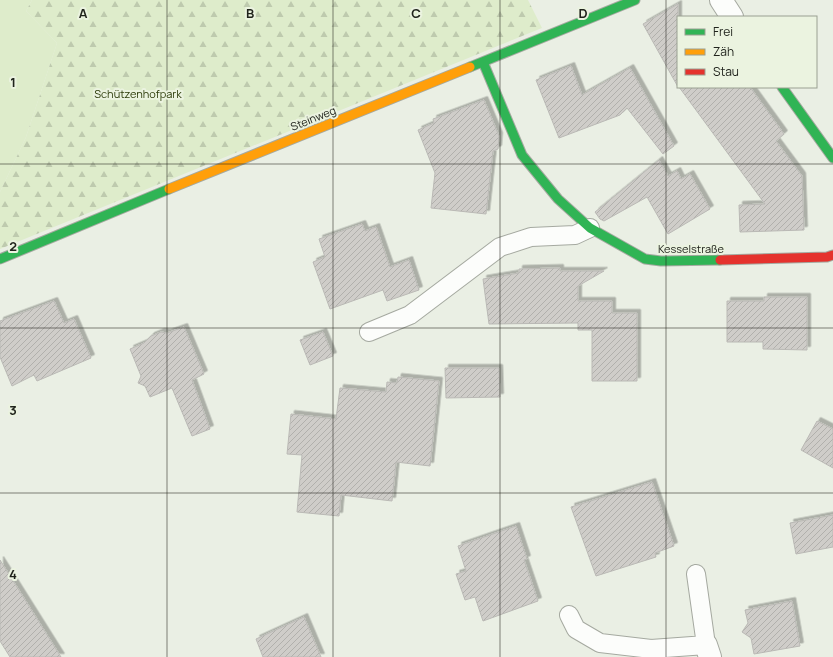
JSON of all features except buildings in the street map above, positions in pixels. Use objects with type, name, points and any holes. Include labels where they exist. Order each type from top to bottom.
[{"type":"street","name":"Steinweg","points":[[0,259],[190,180],[635,0]]},
{"type":"street","points":[[722,0],[731,16]]},
{"type":"street","name":"Kesselstraße","points":[[483,62],[522,155],[558,199],[590,228],[645,259],[661,261],[827,257],[833,255]]},
{"type":"street","points":[[783,88],[833,158]]},
{"type":"lane","points":[[369,332],[410,314],[500,247],[531,237],[575,235],[590,228]]},
{"type":"lane","points":[[569,615],[576,629],[600,643],[651,649],[708,651],[696,574]]},
{"type":"green space","points":[[0,0],[32,0],[26,11],[57,43],[26,137],[0,192]]},
{"type":"green space","name":"Schützenhofpark","points":[[32,0],[528,0],[542,28],[0,249],[0,192],[26,137],[57,43],[26,11]]},
{"type":"traffic: fast","points":[[470,67],[635,0]]},
{"type":"traffic: fast","points":[[483,62],[522,155],[558,199],[590,228],[645,259],[661,261],[720,260]]},
{"type":"traffic: fast","points":[[783,88],[833,158]]},
{"type":"traffic: fast","points":[[0,259],[169,189]]},
{"type":"traffic: slow","points":[[169,189],[470,67]]},
{"type":"traffic: jam","points":[[720,260],[827,257],[833,255]]}]
